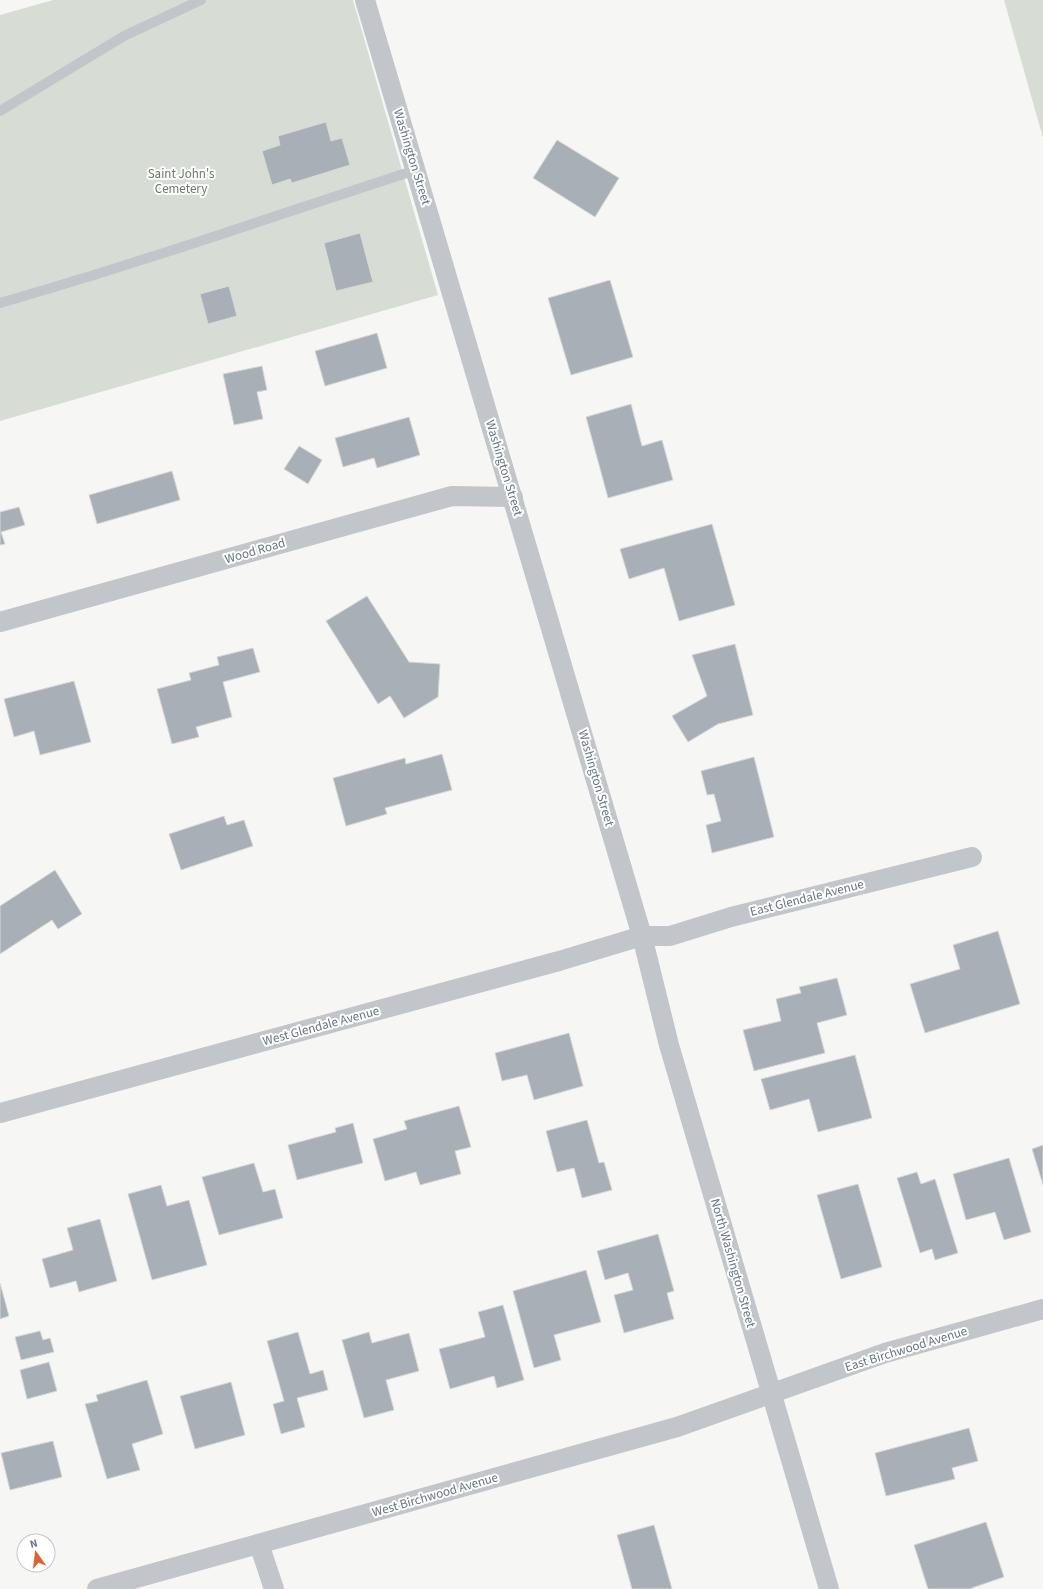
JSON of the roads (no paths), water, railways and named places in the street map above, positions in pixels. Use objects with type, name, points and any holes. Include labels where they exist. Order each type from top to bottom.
[{"type":"street","name":"Washington Street","points":[[365,0],[642,936]]},
{"type":"street","name":"Wood Road","points":[[0,622],[452,496],[513,497]]},
{"type":"street","name":"East Glendale Avenue","points":[[642,936],[670,936],[730,917],[972,857]]},
{"type":"street","name":"West Glendale Avenue","points":[[0,1113],[551,963],[642,936]]},
{"type":"street","name":"North Washington Street","points":[[642,936],[669,1045],[829,1589]]},
{"type":"street","name":"East Birchwood Avenue","points":[[771,1394],[885,1352],[1043,1309]]},
{"type":"street","name":"West Birchwood Avenue","points":[[97,1589],[677,1427],[771,1394]]},
{"type":"street","points":[[259,1544],[274,1589]]},
{"type":"lane","points":[[0,111],[124,36],[201,0]]},
{"type":"lane","points":[[0,303],[90,277],[416,170]]},
{"type":"park label","name":"Saint John's Cemetery","points":[[181,182]]}]
